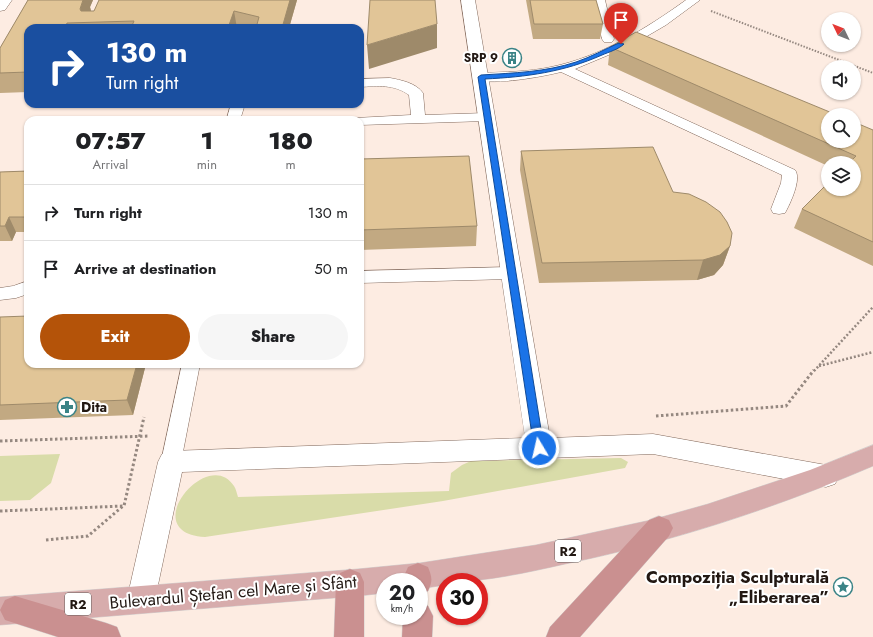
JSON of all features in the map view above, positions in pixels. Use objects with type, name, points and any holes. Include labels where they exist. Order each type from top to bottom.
[{"type":"highway","points":[[561,637],[660,528]]},
{"type":"highway","points":[[349,637],[350,582]]},
{"type":"highway","points":[[7,610],[106,637]]},
{"type":"highway","points":[[417,637],[418,625]]},
{"type":"main road","name":"R2","points":[[428,577],[587,547],[737,507],[826,476],[873,455]]},
{"type":"main road","name":"Bulevardul Ștefan cel Mare și Sfânt","points":[[7,610],[376,581]]},
{"type":"street","points":[[0,7],[5,0]]},
{"type":"street","points":[[468,0],[510,273],[539,448]]},
{"type":"street","points":[[141,599],[171,462],[653,444],[826,476]]},
{"type":"lane","points":[[599,0],[608,39]]},
{"type":"lane","points":[[481,77],[518,75],[562,68],[579,63],[611,50],[642,34],[692,2]]},
{"type":"lane","points":[[562,68],[790,173],[789,183],[779,209]]},
{"type":"lane","points":[[364,83],[394,82],[408,86],[416,93],[418,120]]},
{"type":"lane","points":[[364,121],[486,117]]},
{"type":"lane","points":[[364,277],[510,273]]},
{"type":"lane","points":[[0,294],[16,292],[24,289]]},
{"type":"lane","points":[[171,462],[190,368]]},
{"type":"path","points":[[692,2],[873,73]]},
{"type":"path","points":[[653,416],[786,406],[818,366],[873,307]]},
{"type":"path","points":[[818,366],[873,352]]},
{"type":"path","points":[[46,540],[88,536],[124,506],[144,417]]},
{"type":"path","points":[[0,441],[177,436]]},
{"type":"path","points":[[0,511],[124,506]]},
{"type":"green space","points":[[60,454],[51,483],[30,500],[0,501],[0,456]]},
{"type":"green space","points":[[621,458],[628,462],[625,468],[443,501],[205,537],[185,532],[176,522],[177,508],[184,495],[195,483],[209,476],[222,476],[234,486],[238,497],[449,491],[451,473],[462,465],[471,461]]},
{"type":"building","points":[[28,0],[83,0],[80,9],[81,11],[94,11],[99,0],[290,0],[283,24],[257,24],[259,17],[234,11],[229,24],[133,24],[134,21],[24,24],[24,72],[0,73],[0,48]]},
{"type":"building","points":[[370,0],[435,0],[437,24],[367,45]]},
{"type":"building","points":[[530,0],[596,0],[603,24],[534,24]]},
{"type":"building","points":[[636,32],[821,108],[821,140],[610,47]]},
{"type":"building","points":[[861,125],[873,130],[873,242],[802,209],[821,190],[821,196],[861,196],[861,156],[856,156],[838,148],[861,148]]},
{"type":"building","points":[[653,147],[673,192],[689,194],[706,202],[720,212],[732,233],[730,246],[720,255],[703,260],[542,263],[521,151]]},
{"type":"building","points":[[469,156],[477,226],[364,230],[364,159]]},
{"type":"building","points":[[24,171],[24,217],[9,217],[5,226],[0,226],[0,172]]},
{"type":"building","points":[[24,316],[24,368],[136,368],[127,400],[0,405],[0,317]]},
{"type":"place","name":"SRP 9","points":[[512,58]]},
{"type":"place","name":"Dita","points":[[67,407]]},
{"type":"place","name":"Compoziția Sculpturală „Eliberarea”","points":[[843,587]]},
{"type":"route","points":[[539,448],[497,191],[481,77],[518,75],[551,70],[579,63],[611,50],[621,44]]}]
